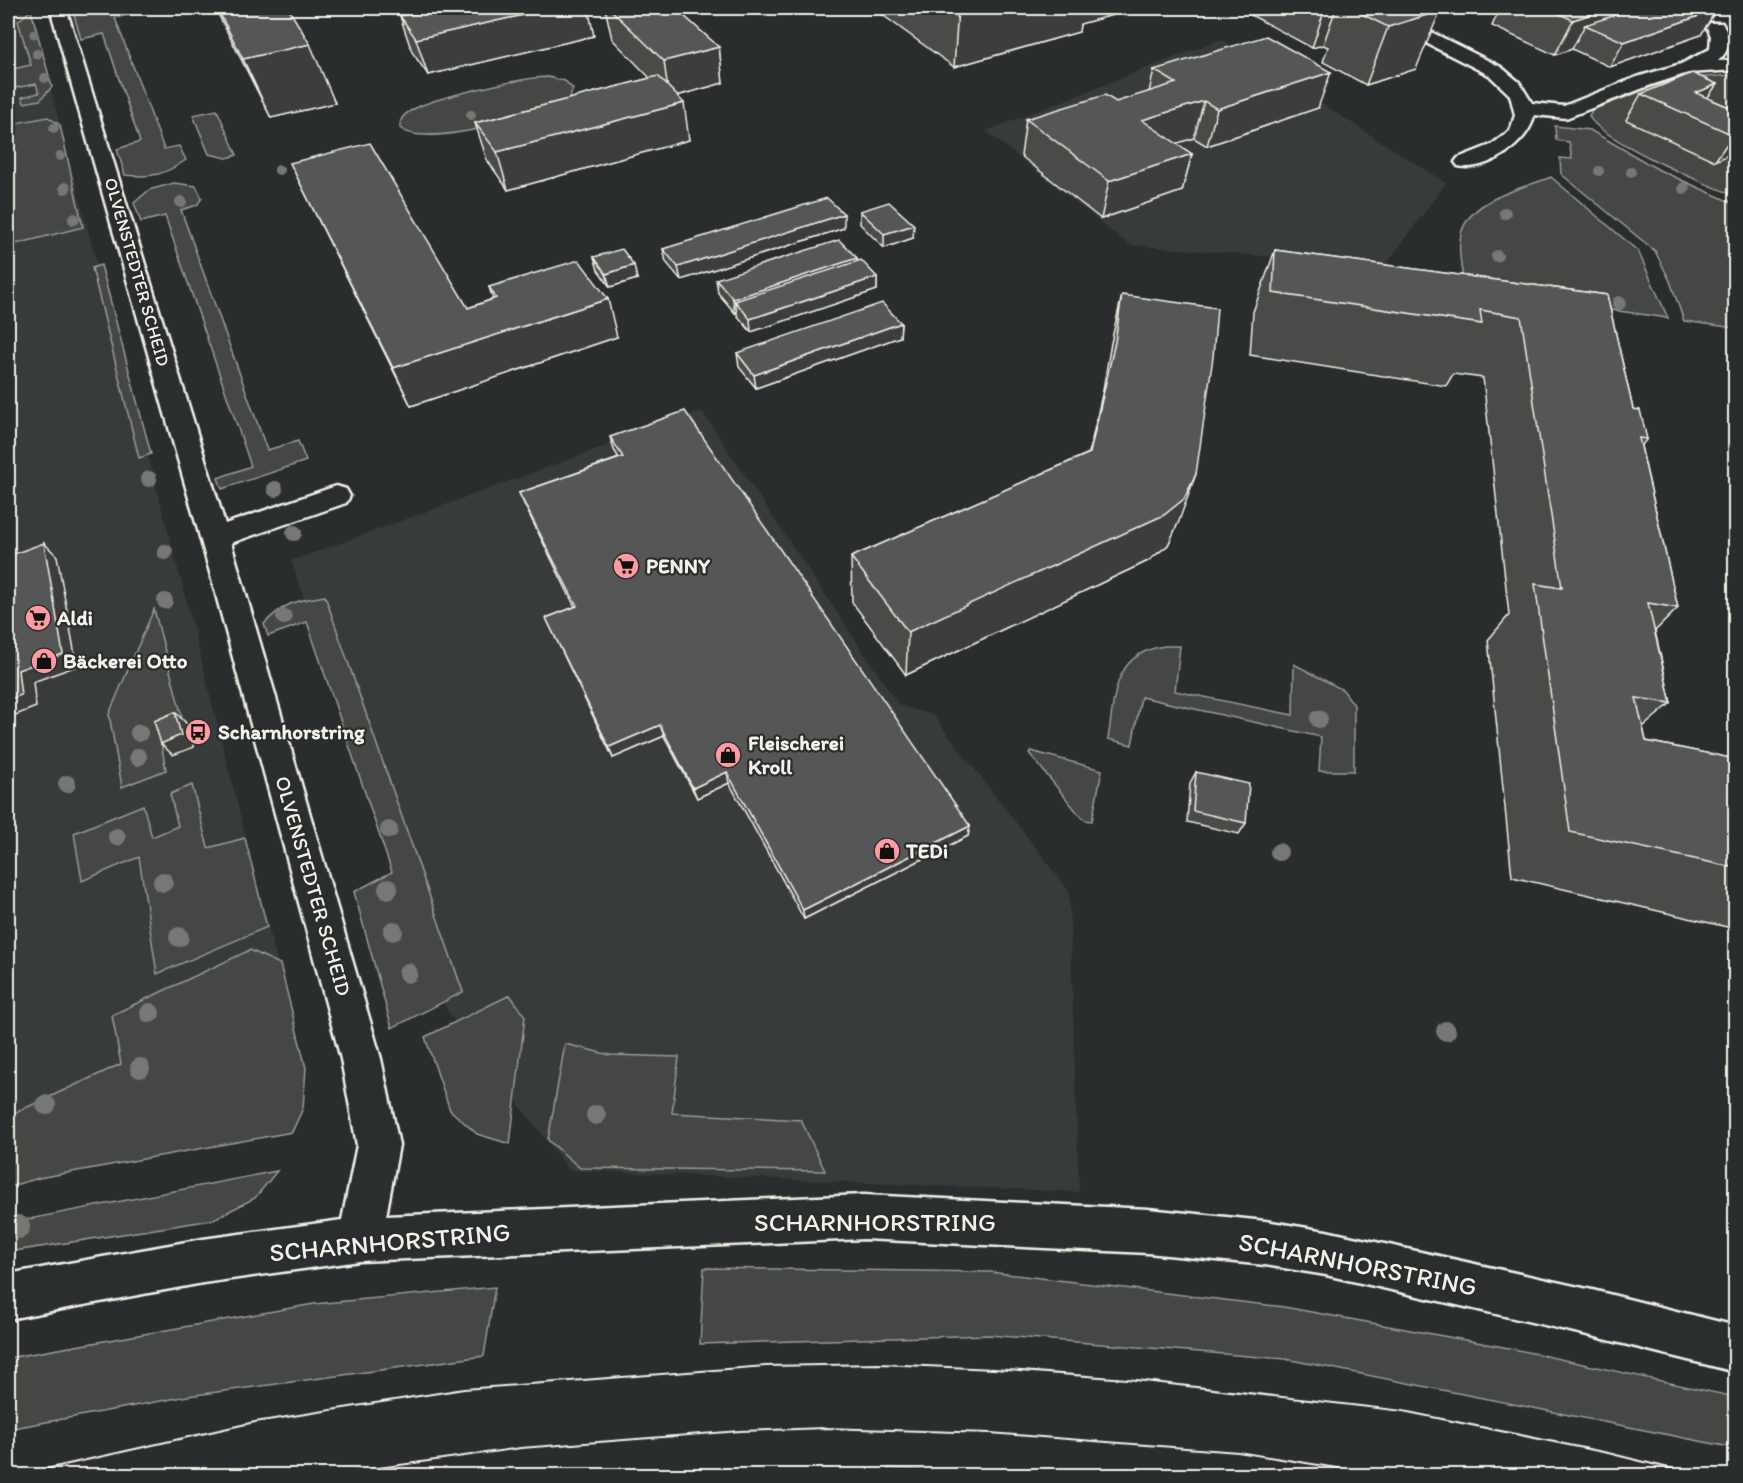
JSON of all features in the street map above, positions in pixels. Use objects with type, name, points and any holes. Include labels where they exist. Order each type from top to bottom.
[{"type":"street","name":"OLVENSTEDTER SCHEID","points":[[58,8],[214,538],[361,1059],[378,1145],[360,1239]]},
{"type":"street","points":[[1371,8],[1503,76],[1521,94],[1524,108],[1523,121],[1516,138],[1500,148],[1465,162]]},
{"type":"street","points":[[1524,108],[1566,112],[1644,81],[1708,60],[1717,53],[1721,42],[1708,23],[1736,35]]},
{"type":"street","points":[[1688,68],[1736,65]]},
{"type":"street","points":[[214,538],[336,496]]},
{"type":"street","name":"SCHARNHORSTRING","points":[[8,1298],[203,1261],[360,1239],[864,1217],[1149,1231],[1326,1252],[1592,1313],[1736,1349]]},
{"type":"shaded area","points":[[8,8],[29,8],[185,595],[304,1069],[8,1185]]},
{"type":"shaded area","points":[[78,8],[129,8],[132,14],[115,18],[164,149],[179,146],[186,160],[157,174],[125,175],[117,149],[140,142],[104,34],[81,39],[74,15]]},
{"type":"shaded area","points":[[31,10],[52,87],[40,100],[24,103],[22,97],[39,93],[36,84],[9,89],[8,70],[31,65],[18,21]]},
{"type":"shaded area","points":[[1221,39],[1446,183],[1385,266],[1129,245],[986,131]]},
{"type":"shaded area","points":[[1735,75],[1735,195],[1632,149],[1597,125],[1589,116],[1592,110],[1674,79]]},
{"type":"shaded area","points":[[548,77],[565,81],[573,89],[569,99],[510,121],[457,133],[413,134],[400,128],[404,115],[422,105],[479,89],[520,80]]},
{"type":"shaded area","points":[[217,110],[237,155],[227,158],[209,154],[193,115]]},
{"type":"shaded area","points":[[48,117],[60,125],[83,227],[8,246],[8,142],[16,140],[11,124]]},
{"type":"shaded area","points":[[1555,126],[1590,130],[1659,170],[1735,204],[1735,328],[1684,321],[1670,281],[1655,251],[1561,174],[1560,158],[1572,159],[1569,142],[1556,140]]},
{"type":"shaded area","points":[[1551,177],[1638,251],[1668,318],[1464,289],[1460,248],[1461,234],[1466,222],[1486,203],[1498,196]]},
{"type":"shaded area","points":[[174,183],[196,186],[202,198],[197,205],[181,210],[267,450],[298,441],[306,461],[222,489],[218,478],[251,466],[165,216],[141,222],[134,203],[149,190]]},
{"type":"shaded area","points":[[101,265],[151,454],[139,458],[92,268]]},
{"type":"shaded area","points":[[702,411],[899,705],[933,715],[1069,891],[1079,1192],[569,1170],[447,1011],[291,561]]},
{"type":"shaded area","points":[[325,596],[463,992],[392,1028],[354,892],[392,872],[307,622],[268,636],[264,624],[278,611],[291,604]]},
{"type":"shaded area","points":[[154,609],[182,717],[158,727],[166,770],[122,787],[109,714]]},
{"type":"shaded area","points":[[1165,646],[1180,646],[1175,691],[1293,715],[1294,664],[1343,690],[1354,705],[1354,771],[1319,771],[1321,737],[1141,697],[1132,745],[1108,739],[1115,693],[1126,667],[1148,650]]},
{"type":"shaded area","points":[[1031,751],[1102,770],[1092,821],[1085,820],[1077,812],[1029,753]]},
{"type":"shaded area","points":[[192,785],[208,848],[245,838],[267,927],[157,974],[139,857],[82,881],[74,833],[143,805],[152,837],[178,826],[170,794]]},
{"type":"shaded area","points":[[250,950],[280,964],[306,1068],[303,1108],[292,1132],[39,1178],[8,1187],[8,1116],[121,1064],[112,1015]]},
{"type":"shaded area","points":[[510,995],[525,1016],[510,1144],[477,1134],[450,1110],[425,1037]]},
{"type":"shaded area","points":[[565,1044],[610,1055],[679,1057],[672,1113],[801,1120],[825,1171],[580,1168],[548,1140]]},
{"type":"shaded area","points":[[277,1171],[255,1198],[212,1220],[8,1252],[8,1223]]},
{"type":"shaded area","points":[[704,1268],[990,1272],[1284,1307],[1509,1348],[1735,1397],[1735,1448],[1286,1359],[989,1335],[700,1344]]},
{"type":"shaded area","points":[[495,1287],[484,1356],[188,1396],[8,1429],[8,1358],[314,1304]]},
{"type":"shaded area","points":[[888,1468],[1001,1475],[888,1475]]},
{"type":"building","points":[[217,8],[288,8],[310,44],[243,59]]},
{"type":"building","points":[[438,8],[554,8],[416,39],[400,16]]},
{"type":"building","points":[[609,8],[675,8],[719,47],[664,61]]},
{"type":"building","points":[[1350,8],[1433,8],[1440,11],[1388,27]]},
{"type":"building","points":[[1546,8],[1610,8],[1573,20]]},
{"type":"building","points":[[1636,8],[1710,8],[1716,10],[1624,42],[1585,25]]},
{"type":"building","points":[[1266,36],[1331,72],[1217,109],[1204,101],[1142,120],[1192,154],[1109,181],[1026,119],[1105,95],[1116,102],[1176,83],[1154,70]]},
{"type":"building","points":[[1692,73],[1717,84],[1696,93],[1736,110],[1736,115],[1729,118],[1736,121],[1736,134],[1733,135],[1641,94]]},
{"type":"building","points":[[658,76],[684,103],[497,152],[475,123]]},
{"type":"building","points":[[370,143],[468,308],[496,298],[489,287],[579,260],[608,299],[393,368],[290,163]]},
{"type":"building","points":[[827,198],[844,214],[678,267],[663,249]]},
{"type":"building","points":[[889,202],[914,225],[884,234],[860,211]]},
{"type":"building","points":[[839,240],[857,258],[733,299],[716,279]]},
{"type":"building","points":[[622,249],[634,265],[606,274],[594,257]]},
{"type":"building","points":[[1275,250],[1607,295],[1633,409],[1640,410],[1647,439],[1639,438],[1678,608],[1648,603],[1671,703],[1636,698],[1646,741],[1736,759],[1736,868],[1570,832],[1535,584],[1562,588],[1521,317],[1480,310],[1482,324],[1273,293]]},
{"type":"building","points":[[861,260],[877,277],[750,319],[735,301]]},
{"type":"building","points":[[1122,295],[1217,308],[1213,357],[1196,474],[1184,499],[1164,515],[908,632],[851,557],[1090,453],[1115,342]]},
{"type":"building","points":[[882,303],[901,323],[754,375],[737,353]]},
{"type":"building","points":[[685,411],[970,826],[803,910],[727,772],[693,788],[660,725],[609,747],[546,618],[577,606],[519,493],[623,457],[610,437]]},
{"type":"building","name":"Aldi","points":[[44,543],[63,654],[18,670],[21,695],[8,700],[8,556]]},
{"type":"building","points":[[175,712],[181,735],[161,744],[154,721]]},
{"type":"building","points":[[1196,772],[1249,784],[1246,823],[1193,811]]},
{"type":"tram line","points":[[15,1476],[255,1422],[464,1389],[766,1366],[880,1364],[994,1369],[1127,1379],[1403,1411],[1608,1453],[1701,1476]]},
{"type":"tram line","points":[[322,1476],[521,1448],[740,1431],[825,1428],[990,1433],[1238,1452],[1386,1476]]},
{"type":"place","name":"PENNY","points":[[626,566]]},
{"type":"place","name":"Aldi","points":[[38,618]]},
{"type":"place","name":"Bäckerei Otto","points":[[44,661]]},
{"type":"place","name":"Scharnhorstring","points":[[198,732]]},
{"type":"place","name":"Fleischerei Kroll","points":[[728,755]]},
{"type":"place","name":"TEDi","points":[[887,851]]}]
